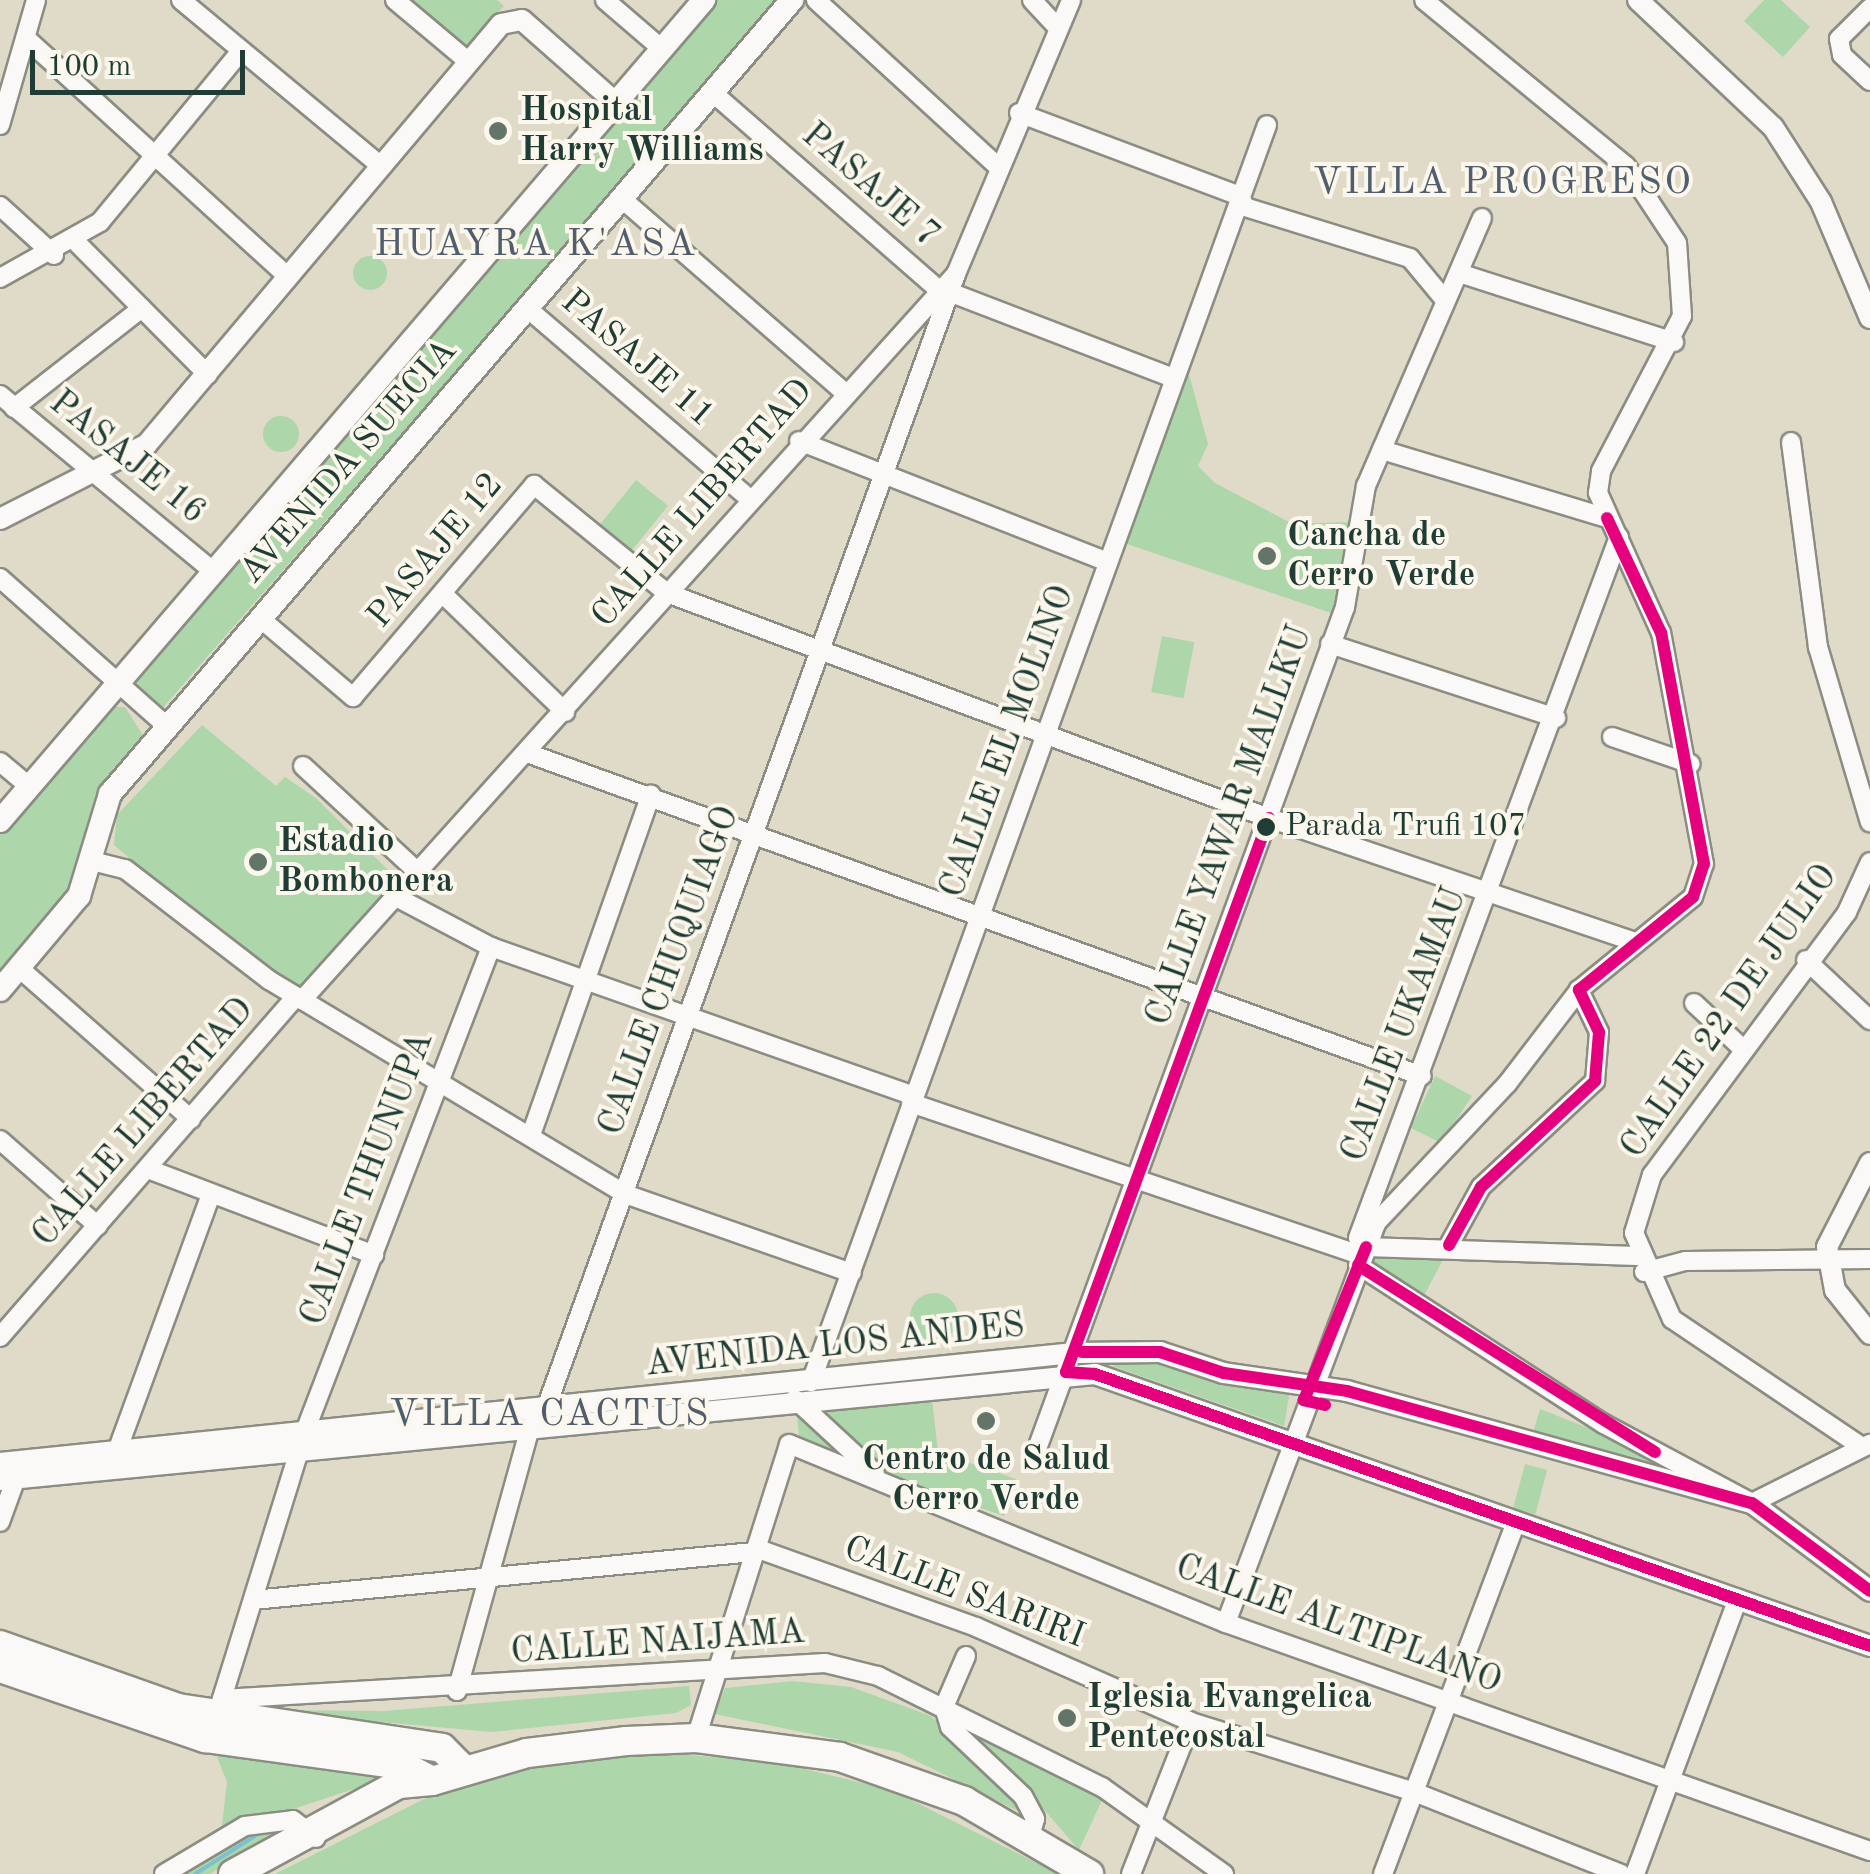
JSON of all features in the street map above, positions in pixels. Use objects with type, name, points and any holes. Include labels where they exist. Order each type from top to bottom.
[{"type":"main road","name":"AVENIDA SUECIA","points":[[0,821],[704,0]]},
{"type":"main road","name":"AVENIDA SUECIA","points":[[0,990],[79,896],[92,861],[104,805],[792,0]]},
{"type":"main road","points":[[0,1645],[219,1708],[442,1748],[463,1769]]},
{"type":"main road","points":[[0,1668],[205,1738],[402,1765],[432,1780]]},
{"type":"main road","points":[[233,1874],[314,1835],[399,1784],[432,1780],[463,1769],[572,1745],[696,1738],[840,1756],[1030,1836],[1089,1874]]},
{"type":"main road","points":[[262,1874],[314,1835]]},
{"type":"street","points":[[0,124],[29,41],[36,0]]},
{"type":"street","points":[[181,0],[382,167]]},
{"type":"street","points":[[394,0],[469,62]]},
{"type":"street","points":[[606,0],[662,49]]},
{"type":"street","points":[[816,0],[998,166]]},
{"type":"street","points":[[1032,0],[1058,28]]},
{"type":"street","name":"CALLE LIBERTAD","points":[[2,1331],[299,998],[421,876],[800,441],[949,285],[1071,0]]},
{"type":"street","points":[[1360,1256],[1388,1205],[1507,1084],[1579,990],[1700,885],[1691,764],[1661,633],[1607,518],[1601,470],[1674,342],[1686,288],[1659,208],[1542,89],[1424,0]]},
{"type":"street","points":[[1638,0],[1772,127],[1821,202],[1870,318]]},
{"type":"street","points":[[1870,8],[1840,38],[1842,55],[1870,81]]},
{"type":"street","points":[[0,520],[99,475],[147,444],[501,24],[522,20],[616,103]]},
{"type":"street","points":[[29,41],[154,161],[288,277]]},
{"type":"street","points":[[0,278],[76,242],[154,161],[241,51]]},
{"type":"street","name":"PASAJE 7","points":[[712,92],[949,285],[1173,378]]},
{"type":"street","points":[[1019,114],[1240,196],[1245,207],[1410,258],[1444,299]]},
{"type":"street","name":"CALLE EL MOLINO","points":[[811,1382],[1267,124]]},
{"type":"street","points":[[622,198],[844,393]]},
{"type":"street","points":[[0,206],[54,255]]},
{"type":"street","name":"CALLE YAWAR MALLKU","points":[[1034,1457],[1330,644],[1382,450],[1482,218]]},
{"type":"street","points":[[76,242],[208,375]]},
{"type":"street","points":[[1460,273],[1674,342]]},
{"type":"street","name":"CALLE CHUQUIAGO","points":[[457,1691],[530,1428],[546,1408],[625,1194],[686,1016],[888,476],[949,285]]},
{"type":"street","points":[[7,401],[142,308]]},
{"type":"street","name":"PASAJE 11","points":[[527,308],[750,499]]},
{"type":"street","name":"PASAJE 16","points":[[7,401],[213,571]]},
{"type":"street","points":[[800,441],[1108,562]]},
{"type":"street","points":[[1791,442],[1812,549],[1818,647],[1870,822]]},
{"type":"street","points":[[1382,450],[1607,518]]},
{"type":"street","name":"PASAJE 12","points":[[261,618],[353,697],[534,485],[667,592]]},
{"type":"street","name":"CALLE UKAMAU","points":[[1226,1623],[1619,537]]},
{"type":"street","points":[[0,578],[168,727]]},
{"type":"street","points":[[667,592],[824,645],[1269,818],[1489,896],[1636,942]]},
{"type":"street","points":[[443,594],[565,712]]},
{"type":"street","points":[[1330,644],[1556,718]]},
{"type":"street","points":[[1612,737],[1691,764]]},
{"type":"street","points":[[530,754],[652,794],[1422,1076]]},
{"type":"street","points":[[0,762],[29,786]]},
{"type":"street","points":[[303,766],[421,876]]},
{"type":"street","points":[[532,1135],[652,794]]},
{"type":"street","points":[[92,861],[125,869],[299,998],[442,1080],[625,1194],[852,1273]]},
{"type":"street","name":"CALLE 22 DE JULIO","points":[[1640,1264],[1637,1213],[1652,1174],[1806,960],[1847,912],[1870,862]]},
{"type":"street","points":[[398,898],[492,948],[1136,1180],[1360,1256],[1604,1424],[1752,1504],[1866,1445]]},
{"type":"street","name":"CALLE THUNUPA","points":[[219,1708],[301,1444],[492,948]]},
{"type":"street","points":[[1806,960],[1870,1020]]},
{"type":"street","points":[[18,968],[191,1119]]},
{"type":"street","points":[[1449,1245],[1481,1187],[1594,1081],[1599,1032],[1579,990]]},
{"type":"street","points":[[1694,1002],[1742,1048]]},
{"type":"street","points":[[0,1140],[98,1226]]},
{"type":"street","points":[[1870,1163],[1830,1230],[1828,1262],[1835,1290],[1870,1334]]},
{"type":"street","points":[[148,1168],[210,1197],[374,1255]]},
{"type":"street","points":[[116,1454],[210,1197]]},
{"type":"street","points":[[1360,1256],[1449,1245],[1640,1264],[1870,1260]]},
{"type":"street","points":[[1640,1264],[1690,1334],[1866,1445]]},
{"type":"street","name":"AVENIDA LOS ANDES","points":[[5,1474],[116,1454],[530,1428],[1160,1352],[1310,1384],[1752,1504],[1870,1591]]},
{"type":"street","points":[[1070,1362],[1514,1528],[1738,1599],[1870,1646]]},
{"type":"street","name":"AVENIDA LOS ANDES","points":[[5,1474],[301,1444],[546,1408],[1070,1362]]},
{"type":"street","points":[[794,1399],[884,1482]]},
{"type":"street","name":"CALLE ALTIPLANO","points":[[750,1550],[789,1444],[1226,1623],[1870,1852]]},
{"type":"street","points":[[0,1522],[5,1474]]},
{"type":"street","points":[[1383,1874],[1514,1528]]},
{"type":"street","points":[[696,1738],[750,1550]]},
{"type":"street","name":"CALLE SARIRI","points":[[253,1600],[486,1584],[750,1550],[978,1617],[1191,1722],[1414,1792],[1621,1874]]},
{"type":"street","points":[[1634,1874],[1738,1599]]},
{"type":"street","points":[[966,1656],[944,1706],[950,1727],[1030,1807],[1030,1836]]},
{"type":"street","name":"CALLE NAIJAMA","points":[[219,1708],[457,1691],[716,1664],[825,1663],[944,1706],[1102,1787],[1224,1874]]},
{"type":"street","points":[[1131,1874],[1191,1722]]},
{"type":"street","points":[[164,1874],[245,1826],[293,1820],[314,1835]]},
{"type":"green space","points":[[402,0],[497,0],[504,6],[465,47]]},
{"type":"green space","points":[[715,0],[779,0],[161,710],[135,687],[140,672]]},
{"type":"green space","points":[[1764,0],[1781,0],[1810,27],[1783,57],[1744,21]]},
{"type":"green space","points":[[370,256],[382,261],[387,273],[382,285],[370,290],[358,285],[353,273],[358,261]]},
{"type":"green space","points":[[1187,367],[1208,444],[1198,466],[1215,483],[1293,524],[1349,522],[1334,614],[1121,542]]},
{"type":"green space","points":[[281,416],[293,422],[299,434],[293,446],[281,452],[269,446],[263,434],[269,422]]},
{"type":"green space","points":[[636,480],[668,506],[631,551],[599,525]]},
{"type":"green space","points":[[1162,636],[1194,642],[1184,698],[1151,692]]},
{"type":"green space","points":[[112,707],[125,707],[146,740],[97,799],[69,895],[0,977],[0,835]]},
{"type":"green space","name":"Estadio Bombonera","points":[[202,725],[276,786],[285,777],[316,798],[397,879],[300,990],[267,974],[114,845],[117,815]]},
{"type":"green space","points":[[1435,1076],[1472,1096],[1441,1143],[1411,1128]]},
{"type":"green space","points":[[1447,1252],[1419,1305],[1374,1262],[1376,1255]]},
{"type":"green space","points":[[934,1293],[951,1300],[958,1317],[951,1334],[934,1341],[917,1334],[910,1317],[917,1300]]},
{"type":"green space","points":[[1143,1358],[1290,1390],[1284,1426],[1112,1366]]},
{"type":"green space","points":[[932,1399],[938,1452],[1016,1479],[1004,1516],[889,1477],[819,1410]]},
{"type":"green space","points":[[1540,1409],[1624,1442],[1664,1468],[1533,1433]]},
{"type":"green space","points":[[797,1411],[851,1459],[799,1437]]},
{"type":"green space","points":[[1525,1464],[1547,1470],[1535,1514],[1513,1508]]},
{"type":"green space","points":[[792,1681],[851,1687],[931,1716],[1012,1793],[1018,1811],[898,1752],[715,1714],[725,1688]]},
{"type":"green space","points":[[689,1686],[691,1705],[676,1713],[492,1732],[248,1710],[384,1711]]},
{"type":"green space","points":[[964,1728],[1104,1796],[1079,1850],[1020,1782]]},
{"type":"green space","points":[[213,1747],[390,1777],[221,1833],[227,1782]]},
{"type":"green space","points":[[656,1753],[772,1761],[891,1790],[1059,1874],[275,1874],[440,1791],[535,1766]]},
{"type":"green space","points":[[245,1833],[274,1833],[210,1874],[174,1874]]},
{"type":"waterway","points":[[195,1874],[255,1836]]},
{"type":"transit line","name":"107","points":[[1579,990],[1693,897],[1704,864],[1661,633],[1607,518]]},
{"type":"transit line","name":"107","points":[[1269,818],[1066,1372],[1095,1374],[1870,1646]]},
{"type":"transit line","name":"107","points":[[1449,1245],[1481,1187],[1595,1081],[1599,1032],[1579,990]]},
{"type":"transit line","name":"107","points":[[1325,1405],[1304,1400],[1366,1247]]},
{"type":"transit line","name":"107","points":[[1358,1265],[1655,1452]]},
{"type":"transit line","name":"107","points":[[1082,1352],[1160,1352],[1224,1373],[1347,1391],[1752,1503],[1870,1591]]},
{"type":"place","name":"Hospital Harry Williams","points":[[498,131]]},
{"type":"place","name":"Cancha de Cerro Verde","points":[[1267,556]]},
{"type":"place","name":"Parada Trufi 107","points":[[1266,827]]},
{"type":"place","name":"Estadio Bombonera","points":[[258,862]]},
{"type":"place","name":"Centro de Salud Cerro Verde","points":[[986,1421]]},
{"type":"place","name":"Iglesia Evangelica Pentecostal","points":[[1067,1718]]},
{"type":"district","name":"VILLA PROGRESO","points":[[1503,184]]},
{"type":"district","name":"HUAYRA K'ASA","points":[[536,246]]},
{"type":"district","name":"VILLA CACTUS","points":[[550,1416]]}]
